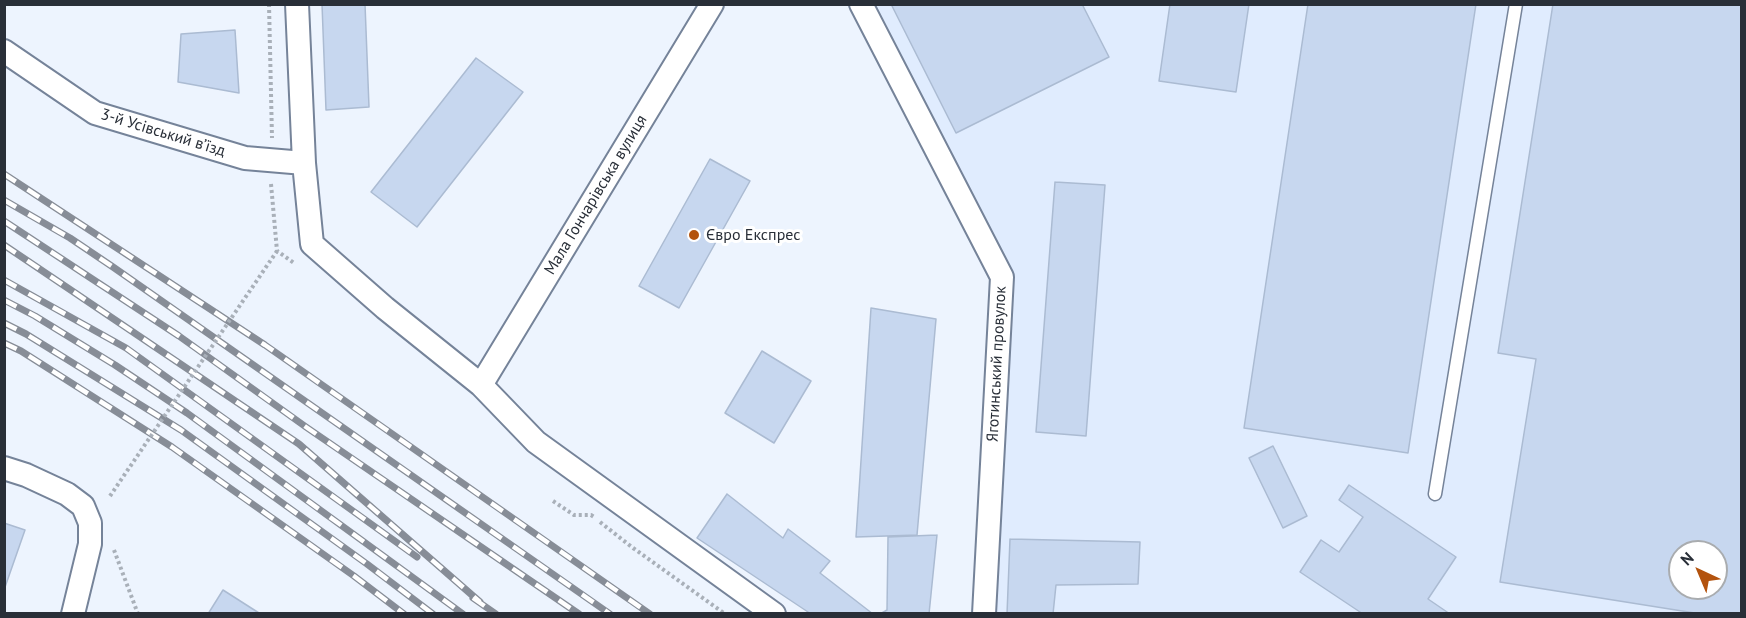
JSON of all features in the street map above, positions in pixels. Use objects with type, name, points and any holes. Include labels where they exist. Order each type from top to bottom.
[{"type":"street","points":[[297,4],[304,163],[312,244],[371,296],[481,385],[536,442],[774,614]]},
{"type":"street","name":"Мала Гончарівська вулиця","points":[[481,385],[712,4]]},
{"type":"street","name":"Яготинський провулок","points":[[861,4],[1002,277],[984,614]]},
{"type":"street","name":"3-й Усівський в’їзд","points":[[4,51],[95,113],[244,158],[304,163]]},
{"type":"street","points":[[4,468],[26,475],[67,494],[83,506],[90,523],[90,544],[73,614]]},
{"type":"lane","points":[[1434,494],[1516,4]]},
{"type":"path","points":[[110,496],[277,251],[271,180],[273,160],[269,4]]},
{"type":"path","points":[[553,501],[574,516],[591,515],[725,614]]},
{"type":"path","points":[[90,523],[106,530],[138,614]]},
{"type":"shaded area","points":[[861,5],[1741,5],[1741,613],[984,613],[1002,277]]},
{"type":"building","points":[[322,4],[365,4],[369,107],[326,110]]},
{"type":"building","points":[[891,4],[1082,4],[1109,57],[956,133]]},
{"type":"building","points":[[1170,4],[1249,4],[1236,92],[1159,81]]},
{"type":"building","points":[[1308,4],[1476,4],[1408,453],[1244,428]]},
{"type":"building","points":[[1553,4],[1742,4],[1742,614],[1701,614],[1500,582],[1536,359],[1498,353]]},
{"type":"building","points":[[235,30],[239,93],[178,82],[181,34]]},
{"type":"building","points":[[476,58],[523,92],[417,227],[371,192]]},
{"type":"building","points":[[710,159],[750,181],[679,308],[639,286]]},
{"type":"building","points":[[1055,182],[1105,185],[1086,436],[1036,432]]},
{"type":"building","points":[[871,308],[936,319],[917,535],[856,537]]},
{"type":"building","points":[[762,351],[811,381],[774,443],[725,413]]},
{"type":"building","points":[[1273,446],[1307,516],[1283,528],[1249,458]]},
{"type":"building","points":[[1349,485],[1456,557],[1428,599],[1450,614],[1363,614],[1300,572],[1321,540],[1339,552],[1363,517],[1339,500]]},
{"type":"building","points":[[727,494],[783,538],[788,529],[830,561],[820,573],[873,614],[811,614],[697,538]]},
{"type":"building","points":[[4,523],[25,530],[4,590]]},
{"type":"building","points":[[937,535],[929,614],[880,614],[887,610],[888,537]]},
{"type":"building","points":[[1010,539],[1140,542],[1138,584],[1056,585],[1053,614],[1007,614]]},
{"type":"building","points":[[223,590],[259,613],[208,614]]},
{"type":"railway","points":[[4,174],[265,345],[650,614]]},
{"type":"railway","points":[[4,200],[70,238],[113,267],[610,614]]},
{"type":"railway","points":[[4,221],[179,336],[306,427],[579,614]]},
{"type":"railway","points":[[4,245],[299,444],[480,602]]},
{"type":"railway","points":[[4,280],[126,348],[417,557]]},
{"type":"railway","points":[[4,300],[35,316],[115,365],[187,413],[463,614]]},
{"type":"railway","points":[[4,323],[26,334],[181,430],[433,614]]},
{"type":"railway","points":[[4,343],[21,351],[172,447],[404,614]]},
{"type":"railway","points":[[473,598],[496,614]]},
{"type":"place","name":"Євро Експрес","points":[[694,235]]}]
